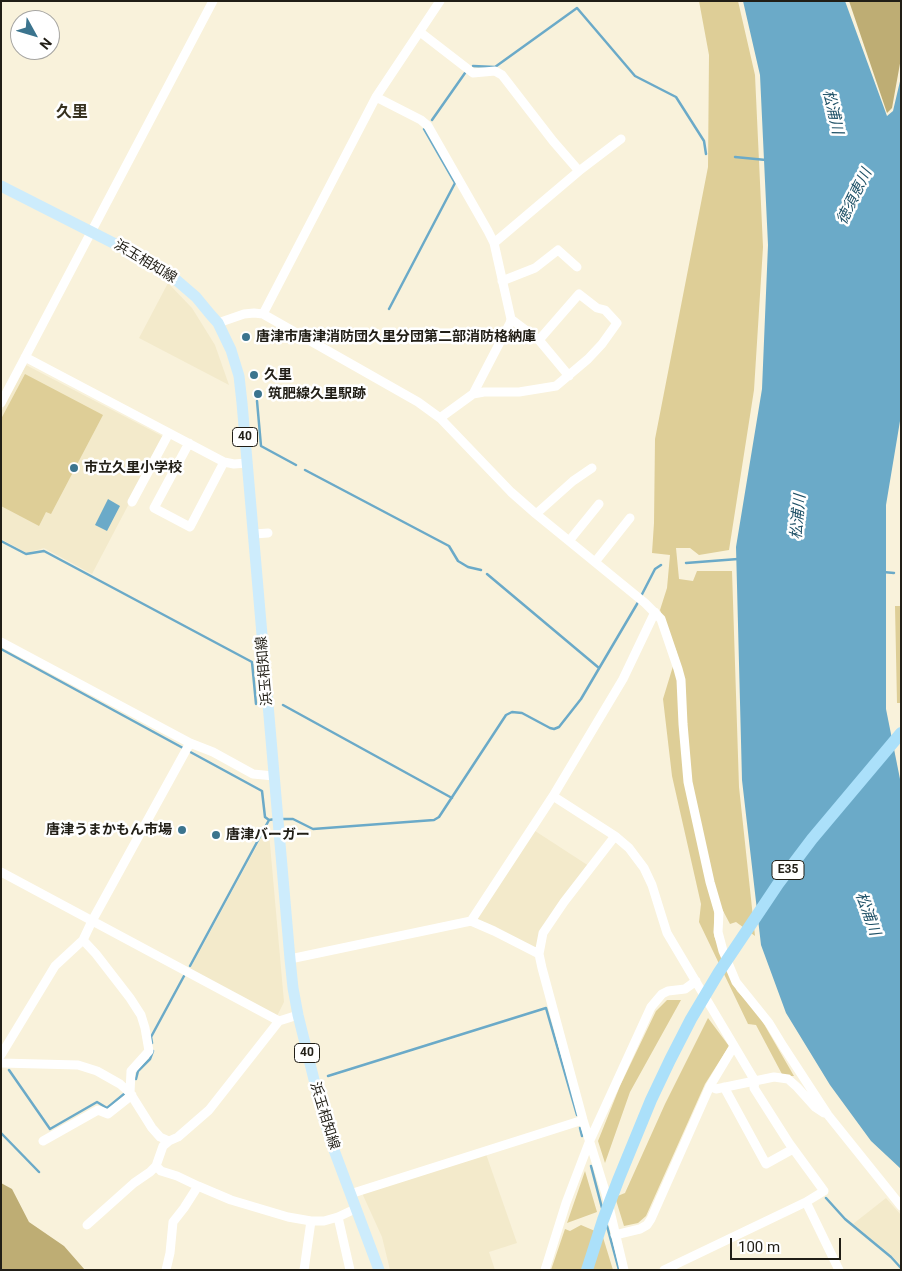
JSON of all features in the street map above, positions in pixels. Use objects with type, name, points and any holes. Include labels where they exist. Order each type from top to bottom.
[{"type":"highway","name":"E35","points":[[587,1270],[619,1178],[670,1060],[691,1019],[719,972],[778,884],[812,839],[901,733]]},
{"type":"main road","name":"浜玉相知線","points":[[1,186],[167,272],[196,297],[218,323],[231,350],[239,376],[242,403],[290,959],[298,1015],[323,1116],[355,1209],[379,1270]]},
{"type":"street","points":[[1,403],[213,1]]},
{"type":"street","points":[[263,314],[376,97],[440,1]]},
{"type":"street","points":[[420,32],[474,73],[495,71],[502,75],[553,141],[579,171]]},
{"type":"street","points":[[376,97],[421,120],[428,126],[494,242],[511,318],[510,324],[473,394]]},
{"type":"street","points":[[494,242],[579,171],[621,139]]},
{"type":"street","points":[[502,281],[535,268],[558,250],[577,267]]},
{"type":"street","points":[[440,418],[473,394],[484,392],[519,392],[556,386],[588,359],[617,323],[604,310],[597,308],[579,294],[539,340]]},
{"type":"street","points":[[218,323],[244,314],[254,312],[263,314],[418,402],[440,418],[511,492],[645,603],[661,619],[678,669],[688,782],[710,882],[719,912],[718,932],[736,982],[769,1023],[828,1115],[901,1206]]},
{"type":"street","points":[[511,318],[539,340],[569,376]]},
{"type":"street","points":[[25,357],[224,462],[234,464],[247,463]]},
{"type":"street","points":[[132,502],[169,433]]},
{"type":"street","points":[[188,443],[154,508],[190,527],[224,462]]},
{"type":"street","points":[[536,514],[573,481],[592,468]]},
{"type":"street","points":[[568,540],[599,504]]},
{"type":"street","points":[[595,562],[630,518]]},
{"type":"street","points":[[254,534],[268,533]]},
{"type":"street","points":[[471,921],[554,796],[623,679],[655,612]]},
{"type":"street","points":[[1,642],[188,747],[213,752],[253,774],[274,776]]},
{"type":"street","points":[[1,1055],[55,966],[83,940],[188,747]]},
{"type":"street","points":[[554,796],[615,836],[629,848],[644,868],[652,885],[668,933],[755,1081],[754,1088],[793,1149],[824,1191],[806,1202],[664,1270]]},
{"type":"street","points":[[615,836],[564,902],[543,933],[539,954],[583,1120],[606,1194],[624,1270]]},
{"type":"street","points":[[1,872],[279,1021]]},
{"type":"street","points":[[290,959],[471,921],[494,930],[539,954]]},
{"type":"street","points":[[43,1141],[98,1110],[108,1114],[131,1094],[131,1071],[149,1051],[146,1028],[142,1016],[96,954],[83,940]]},
{"type":"street","points":[[545,1270],[566,1204],[590,1140],[651,1007],[662,994],[668,991],[685,989],[696,981]]},
{"type":"street","points":[[88,1226],[134,1183],[156,1166],[163,1146],[178,1137],[209,1110],[279,1021],[298,1015]]},
{"type":"street","points":[[615,1234],[640,1229],[651,1219],[710,1086],[734,1046]]},
{"type":"street","points":[[1,1063],[78,1065],[97,1071],[120,1084],[131,1094],[152,1128],[169,1141]]},
{"type":"street","points":[[710,1086],[716,1089],[774,1078],[788,1079],[815,1107],[828,1115]]},
{"type":"street","points":[[724,1088],[766,1164],[793,1149]]},
{"type":"street","points":[[350,1194],[583,1120]]},
{"type":"street","points":[[156,1166],[161,1171],[177,1176],[231,1200],[311,1222],[338,1217],[355,1209]]},
{"type":"street","points":[[166,1270],[170,1253],[173,1222],[198,1186]]},
{"type":"street","points":[[806,1202],[839,1270]]},
{"type":"street","points":[[338,1217],[350,1270]]},
{"type":"street","points":[[304,1270],[311,1222]]},
{"type":"shaded area","points":[[699,1],[738,1],[755,75],[763,247],[754,390],[729,550],[699,555],[690,548],[676,548],[679,579],[693,581],[697,571],[732,571],[739,787],[755,936],[736,922],[730,924],[721,907],[714,910],[714,936],[737,991],[757,1012],[794,1076],[783,1076],[756,1025],[748,1024],[699,922],[701,904],[672,776],[663,699],[677,653],[660,610],[667,588],[670,555],[652,553],[655,439],[708,167],[709,55]]},
{"type":"shaded area","points":[[849,1],[901,1],[901,58],[892,108],[887,113]]},
{"type":"shaded area","points":[[168,283],[192,308],[215,345],[229,385],[139,338]]},
{"type":"shaded area","name":"市立久里小学校","points":[[26,365],[164,437],[92,574],[44,548],[27,553],[1,539],[1,412]]},
{"type":"shaded area","points":[[25,374],[103,415],[51,514],[46,512],[39,526],[1,506],[1,419]]},
{"type":"shaded area","points":[[895,606],[901,606],[901,703],[897,703]]},
{"type":"shaded area","points":[[529,827],[589,866],[548,919],[536,955],[471,924]]},
{"type":"shaded area","points":[[265,831],[269,833],[284,1002],[277,1016],[190,969]]},
{"type":"shaded area","points":[[667,1000],[681,1000],[630,1092],[605,1163],[598,1141],[620,1086],[656,1011]]},
{"type":"shaded area","points":[[708,1018],[729,1046],[705,1084],[646,1216],[638,1223],[624,1226],[615,1197],[625,1193],[665,1104]]},
{"type":"shaded area","points":[[486,1154],[517,1243],[489,1252],[495,1270],[390,1270],[382,1237],[362,1193]]},
{"type":"shaded area","points":[[585,1171],[597,1212],[567,1223]]},
{"type":"shaded area","points":[[1,1183],[12,1189],[29,1222],[64,1246],[85,1270],[1,1270]]},
{"type":"shaded area","points":[[886,1198],[901,1215],[901,1265],[853,1224]]},
{"type":"shaded area","points":[[581,1225],[602,1234],[613,1270],[551,1270],[565,1229],[570,1231]]},
{"type":"water","points":[[743,1],[845,1],[887,116],[893,111],[901,77],[901,415],[886,505],[886,709],[901,784],[901,1169],[871,1141],[830,1085],[786,1013],[761,945],[742,780],[736,547],[762,389],[768,245],[760,75]]},
{"type":"water","points":[[108,499],[120,506],[107,531],[95,525]]},
{"type":"waterway","points":[[473,66],[495,67],[577,8],[635,76],[676,97],[704,141],[706,154]]},
{"type":"waterway","points":[[432,120],[465,73]]},
{"type":"waterway","points":[[389,309],[455,183],[424,129]]},
{"type":"waterway","points":[[735,157],[766,160]]},
{"type":"waterway","points":[[257,401],[261,446],[296,465]]},
{"type":"waterway","points":[[305,470],[449,546],[458,561],[468,567],[481,570]]},
{"type":"waterway","points":[[1,541],[26,554],[44,551],[252,662],[256,704]]},
{"type":"waterway","points":[[686,563],[738,559]]},
{"type":"waterway","points":[[280,819],[293,819],[313,829],[434,820],[439,817],[506,715],[512,712],[522,713],[550,728],[559,727],[581,699],[637,604],[655,569],[661,565]]},
{"type":"waterway","points":[[883,572],[894,573]]},
{"type":"waterway","points":[[487,574],[599,668]]},
{"type":"waterway","points":[[1,649],[262,791],[265,817],[269,820],[275,819]]},
{"type":"waterway","points":[[283,705],[452,798]]},
{"type":"waterway","points":[[190,966],[269,820]]},
{"type":"waterway","points":[[152,1043],[151,1037],[184,976]]},
{"type":"waterway","points":[[328,1076],[546,1008],[577,1115]]},
{"type":"waterway","points":[[136,1079],[138,1071],[150,1059],[153,1051]]},
{"type":"waterway","points":[[9,1070],[50,1129],[97,1102],[107,1108],[124,1094]]},
{"type":"waterway","points":[[580,1128],[582,1136]]},
{"type":"waterway","points":[[1,1133],[39,1172]]},
{"type":"waterway","points":[[591,1166],[602,1208]]},
{"type":"waterway","points":[[826,1198],[845,1219],[891,1257],[901,1268]]},
{"type":"waterway","points":[[607,1226],[619,1270]]},
{"type":"place","name":"唐津市唐津消防団久里分団第二部消防格納庫","points":[[246,337]]},
{"type":"place","name":"久里","points":[[254,375]]},
{"type":"place","name":"筑肥線久里駅跡","points":[[258,394]]},
{"type":"place","name":"市立久里小学校","points":[[74,468]]},
{"type":"place","name":"唐津うまかもん市場","points":[[182,830]]},
{"type":"place","name":"唐津バーガー","points":[[216,835]]},
{"type":"district","name":"久里","points":[[72,113]]},
{"type":"water label","name":"松浦川","points":[[832,112]]},
{"type":"water label","name":"徳須恵川","points":[[855,197]]},
{"type":"water label","name":"松浦川","points":[[799,517]]},
{"type":"water label","name":"松浦川","points":[[867,914]]}]
